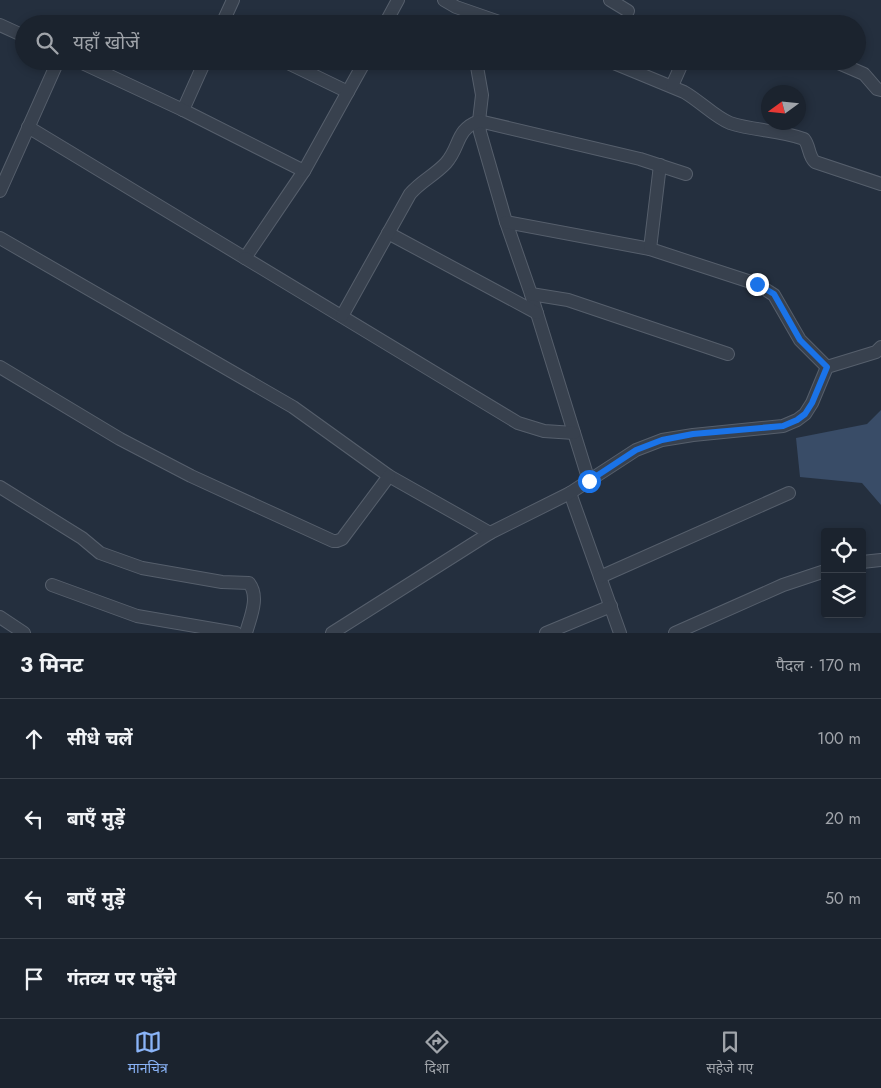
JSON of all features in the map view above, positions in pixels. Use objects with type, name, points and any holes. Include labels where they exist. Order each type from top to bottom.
[{"type":"street","points":[[226,15],[232,0]]},
{"type":"street","points":[[390,15],[398,0]]},
{"type":"street","points":[[444,0],[481,15]]},
{"type":"street","points":[[610,0],[628,11]]},
{"type":"street","points":[[467,10],[468,15]]},
{"type":"street","points":[[0,25],[15,32]]},
{"type":"street","points":[[0,191],[54,70]]},
{"type":"street","points":[[97,70],[184,110],[304,171]]},
{"type":"street","points":[[184,110],[201,70]]},
{"type":"street","points":[[303,70],[348,92]]},
{"type":"street","points":[[246,258],[304,171],[360,70]]},
{"type":"street","points":[[478,70],[482,95],[479,121],[480,132],[506,222],[531,294],[589,481]]},
{"type":"street","points":[[632,70],[672,86],[695,98],[714,114],[730,123],[804,139],[808,144],[810,158],[815,162],[881,184]]},
{"type":"street","points":[[672,86],[679,70]]},
{"type":"street","points":[[855,70],[864,74],[877,89],[881,90]]},
{"type":"street","points":[[342,316],[410,194],[418,185],[447,162],[463,131],[469,125],[479,121],[660,165],[686,174]]},
{"type":"street","points":[[28,128],[518,423],[544,431],[574,433]]},
{"type":"street","points":[[650,249],[660,165]]},
{"type":"street","points":[[506,222],[650,249],[757,284],[774,294],[800,340],[827,367]]},
{"type":"street","points":[[388,233],[537,313]]},
{"type":"street","points":[[0,238],[293,407],[389,476],[490,533]]},
{"type":"street","points":[[531,294],[568,300],[728,354]]},
{"type":"street","points":[[827,367],[876,352],[881,347]]},
{"type":"street","points":[[0,367],[120,439],[183,472],[333,541],[342,539],[389,476]]},
{"type":"street","points":[[332,633],[490,533],[570,493],[636,450],[662,440],[693,434],[783,426],[797,420],[805,414],[812,403],[827,367]]},
{"type":"street","points":[[0,487],[82,538],[100,553],[142,568],[222,582],[249,583],[253,588],[255,596],[246,633]]},
{"type":"street","points":[[570,493],[620,633]]},
{"type":"street","points":[[600,577],[789,493]]},
{"type":"street","points":[[866,562],[881,560]]},
{"type":"street","points":[[675,633],[783,585],[821,572]]},
{"type":"street","points":[[52,585],[137,616],[236,633]]},
{"type":"street","points":[[546,633],[611,606]]},
{"type":"street","points":[[0,617],[24,633]]},
{"type":"water","points":[[881,410],[881,505],[862,483],[800,477],[796,438],[867,424]]},
{"type":"route","points":[[589,481],[636,450],[662,440],[693,434],[783,426],[805,414],[812,403],[827,367],[800,340],[774,294],[757,284]]}]
